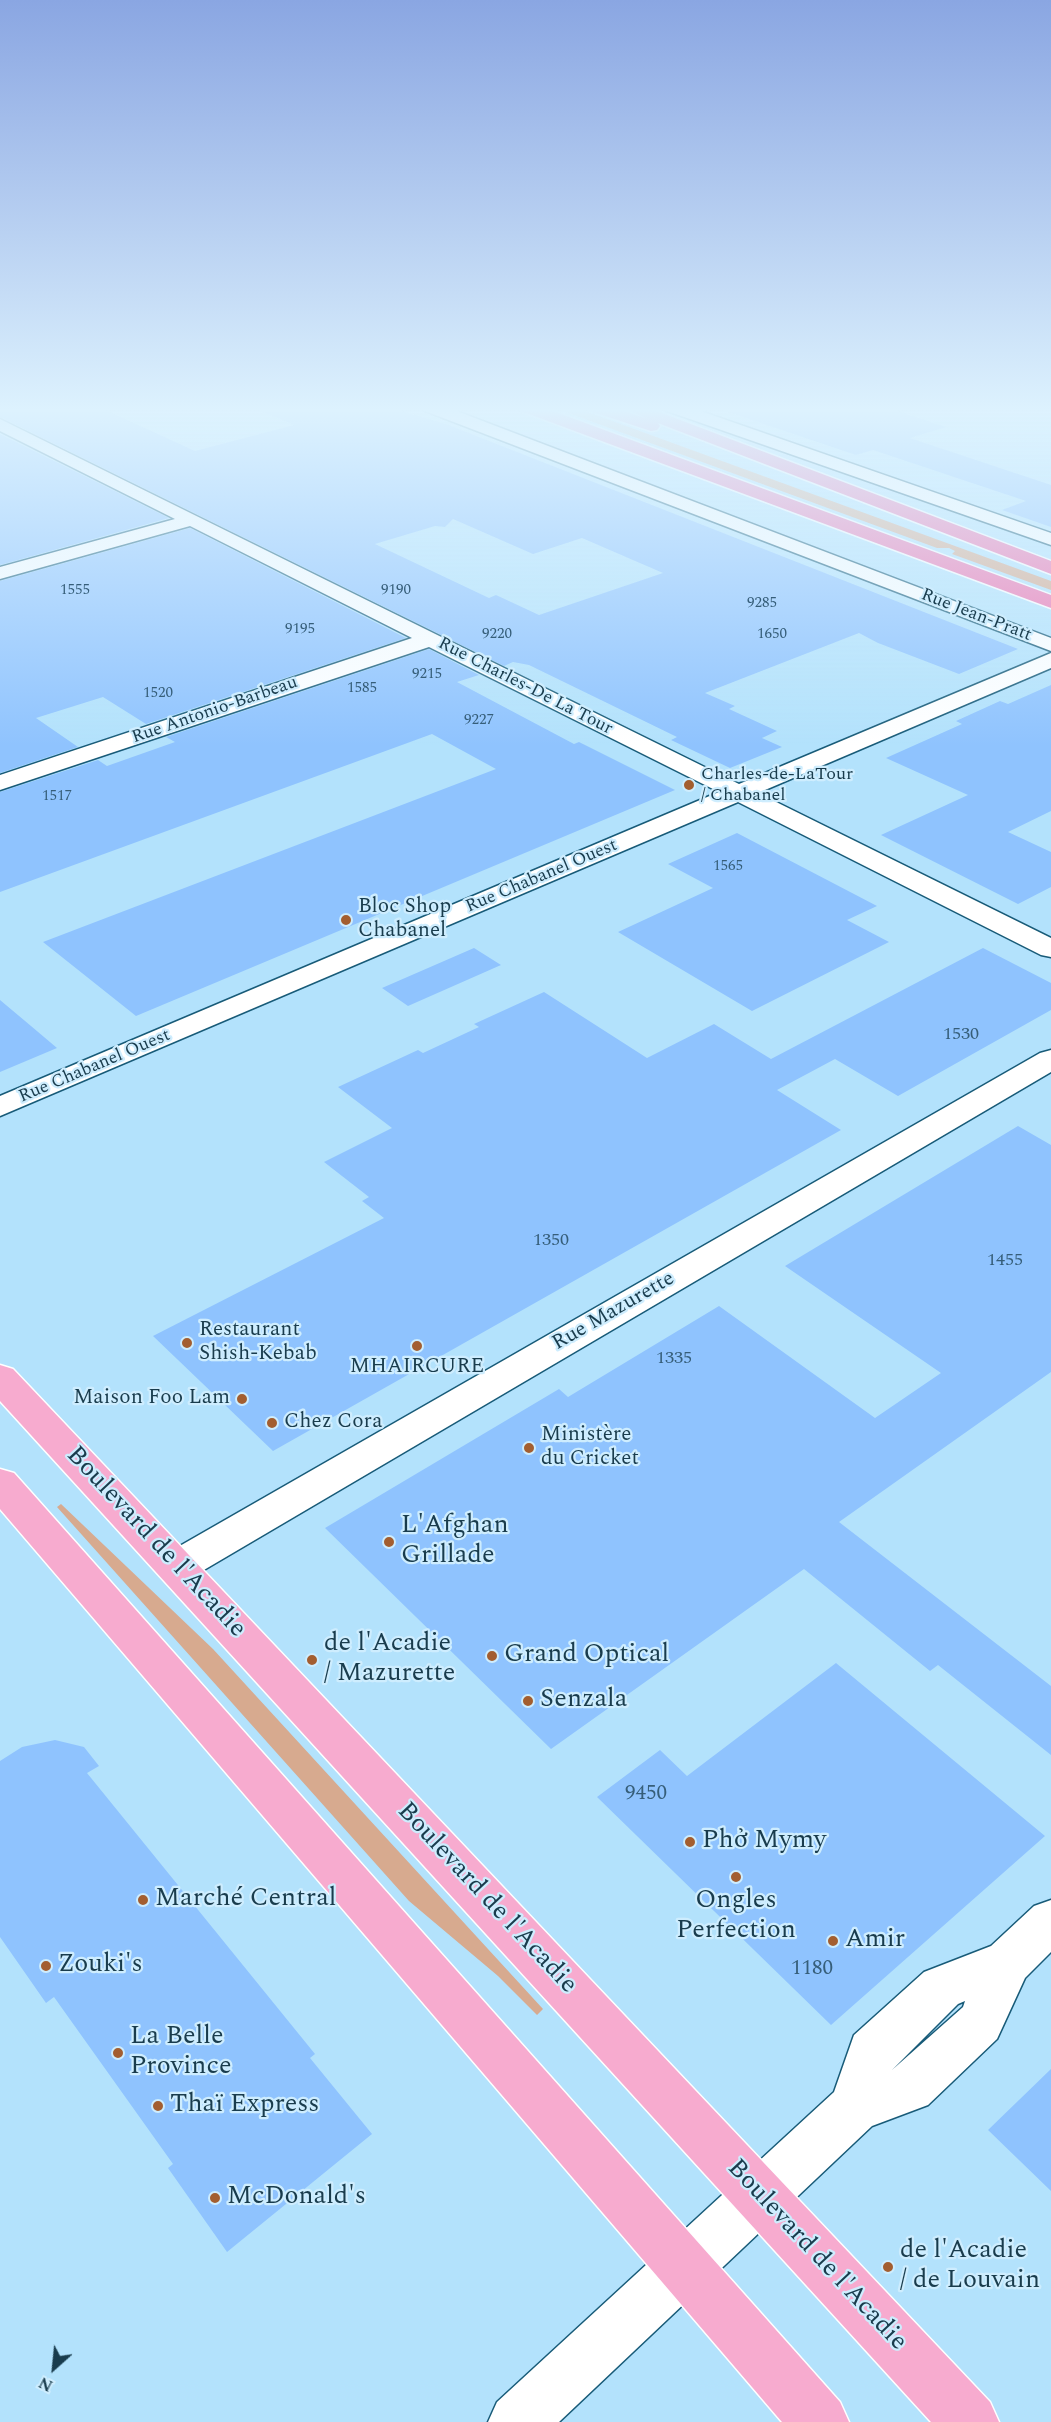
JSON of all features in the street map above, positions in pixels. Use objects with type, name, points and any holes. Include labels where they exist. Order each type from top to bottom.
[{"type":"highway","points":[[831,520],[1051,602]]},
{"type":"highway","points":[[918,520],[1051,568]]},
{"type":"highway","points":[[921,520],[944,529]]},
{"type":"main road","name":"Boulevard de l'Acadie","points":[[0,1378],[178,1566],[970,2422]]},
{"type":"main road","points":[[0,1483],[820,2422]]},
{"type":"street","points":[[0,573],[191,520]]},
{"type":"street","name":"Rue Charles-De La Tour","points":[[191,520],[1051,949]]},
{"type":"street","name":"Rue Jean-Pratt","points":[[725,520],[1051,645]]},
{"type":"street","points":[[997,520],[1051,539]]},
{"type":"street","name":"Rue Antonio-Barbeau","points":[[0,783],[430,639]]},
{"type":"street","name":"Rue Chabanel Ouest","points":[[0,1107],[1051,660]]},
{"type":"street","name":"Rue Mazurette","points":[[178,1566],[1051,1059]]},
{"type":"street","points":[[517,2422],[855,2107],[910,2088],[980,2023],[1008,1962],[1051,1921]]},
{"type":"shaded area","points":[[861,520],[884,520],[1051,581],[1051,590],[952,554],[955,551],[949,548],[937,548]]},
{"type":"shaded area","points":[[61,1504],[213,1649],[543,2009],[537,2015],[498,1976],[409,1901],[57,1507]]},
{"type":"building","points":[[0,520],[162,520],[0,565]]},
{"type":"building","points":[[209,520],[452,520],[445,527],[435,526],[375,544],[489,598],[496,595],[539,615],[663,573],[582,538],[533,554],[455,520],[690,520],[1018,649],[959,674],[878,643],[859,633],[705,693],[735,706],[729,709],[777,731],[762,738],[782,747],[730,768],[671,740],[677,737],[529,665],[513,662],[504,666]]},
{"type":"building","points":[[1031,520],[1051,520],[1051,527]]},
{"type":"building","points":[[190,528],[406,638],[146,724],[103,697],[36,718],[78,747],[0,773],[0,581]]},
{"type":"building","points":[[429,649],[479,675],[457,682],[574,744],[579,742],[675,790],[136,1016],[43,942],[496,769],[432,734],[0,892],[0,792],[98,760],[107,766],[175,742],[166,737]]},
{"type":"building","points":[[1051,685],[1051,811],[1008,832],[1051,852],[1051,887],[1018,904],[881,835],[968,795],[886,758],[962,724],[956,721],[1000,701],[1008,704]]},
{"type":"building","points":[[737,833],[877,906],[847,920],[889,942],[752,1011],[618,932],[713,888],[668,864]]},
{"type":"building","points":[[474,948],[501,965],[408,1006],[382,988]]},
{"type":"building","points":[[983,948],[1051,983],[1051,1010],[898,1096],[835,1059],[777,1090],[841,1130],[273,1451],[153,1336],[384,1218],[362,1201],[369,1197],[324,1162],[392,1128],[338,1087],[418,1050],[423,1053],[479,1027],[474,1024],[544,992],[647,1058],[714,1024],[771,1059]]},
{"type":"building","points":[[0,1000],[31,1026],[57,1048],[0,1072]]},
{"type":"building","points":[[1018,1126],[1051,1145],[1051,1372],[839,1522],[1051,1686],[1051,1755],[938,1665],[930,1671],[804,1569],[551,1749],[325,1528],[559,1389],[568,1397],[719,1306],[875,1418],[941,1373],[785,1266]]},
{"type":"building","points":[[836,1663],[1045,1836],[831,2025],[597,1797],[660,1750],[687,1776]]},
{"type":"building","points":[[55,1740],[84,1747],[99,1766],[87,1773],[315,2054],[310,2058],[372,2134],[227,2252],[168,2168],[173,2164],[54,1997],[46,2003],[0,1937],[0,1761],[22,1747]]},
{"type":"building","points":[[1051,2069],[1051,2191],[988,2130]]},
{"type":"place","name":"Charles-de-LaTour / Chabanel","points":[[689,785]]},
{"type":"place","name":"Bloc Shop Chabanel","points":[[346,920]]},
{"type":"place","name":"Restaurant Shish-Kebab","points":[[187,1343]]},
{"type":"place","name":"MHAIRCURE","points":[[417,1346]]},
{"type":"place","name":"Maison Foo Lam","points":[[242,1399]]},
{"type":"place","name":"Chez Cora","points":[[272,1423]]},
{"type":"place","name":"Ministère du Cricket","points":[[529,1448]]},
{"type":"place","name":"L'Afghan Grillade","points":[[389,1542]]},
{"type":"place","name":"Grand Optical","points":[[492,1656]]},
{"type":"place","name":"de l'Acadie / Mazurette","points":[[312,1660]]},
{"type":"place","name":"Senzala","points":[[528,1701]]},
{"type":"place","name":"Phở Mymy","points":[[690,1842]]},
{"type":"place","name":"Ongles Perfection","points":[[736,1877]]},
{"type":"place","name":"Marché Central","points":[[143,1900]]},
{"type":"place","name":"Amir","points":[[833,1941]]},
{"type":"place","name":"Zouki's","points":[[46,1966]]},
{"type":"place","name":"La Belle Province","points":[[118,2053]]},
{"type":"place","name":"Thaï Express","points":[[158,2106]]},
{"type":"place","name":"McDonald's","points":[[215,2198]]},
{"type":"place","name":"de l'Acadie / de Louvain","points":[[888,2267]]}]
